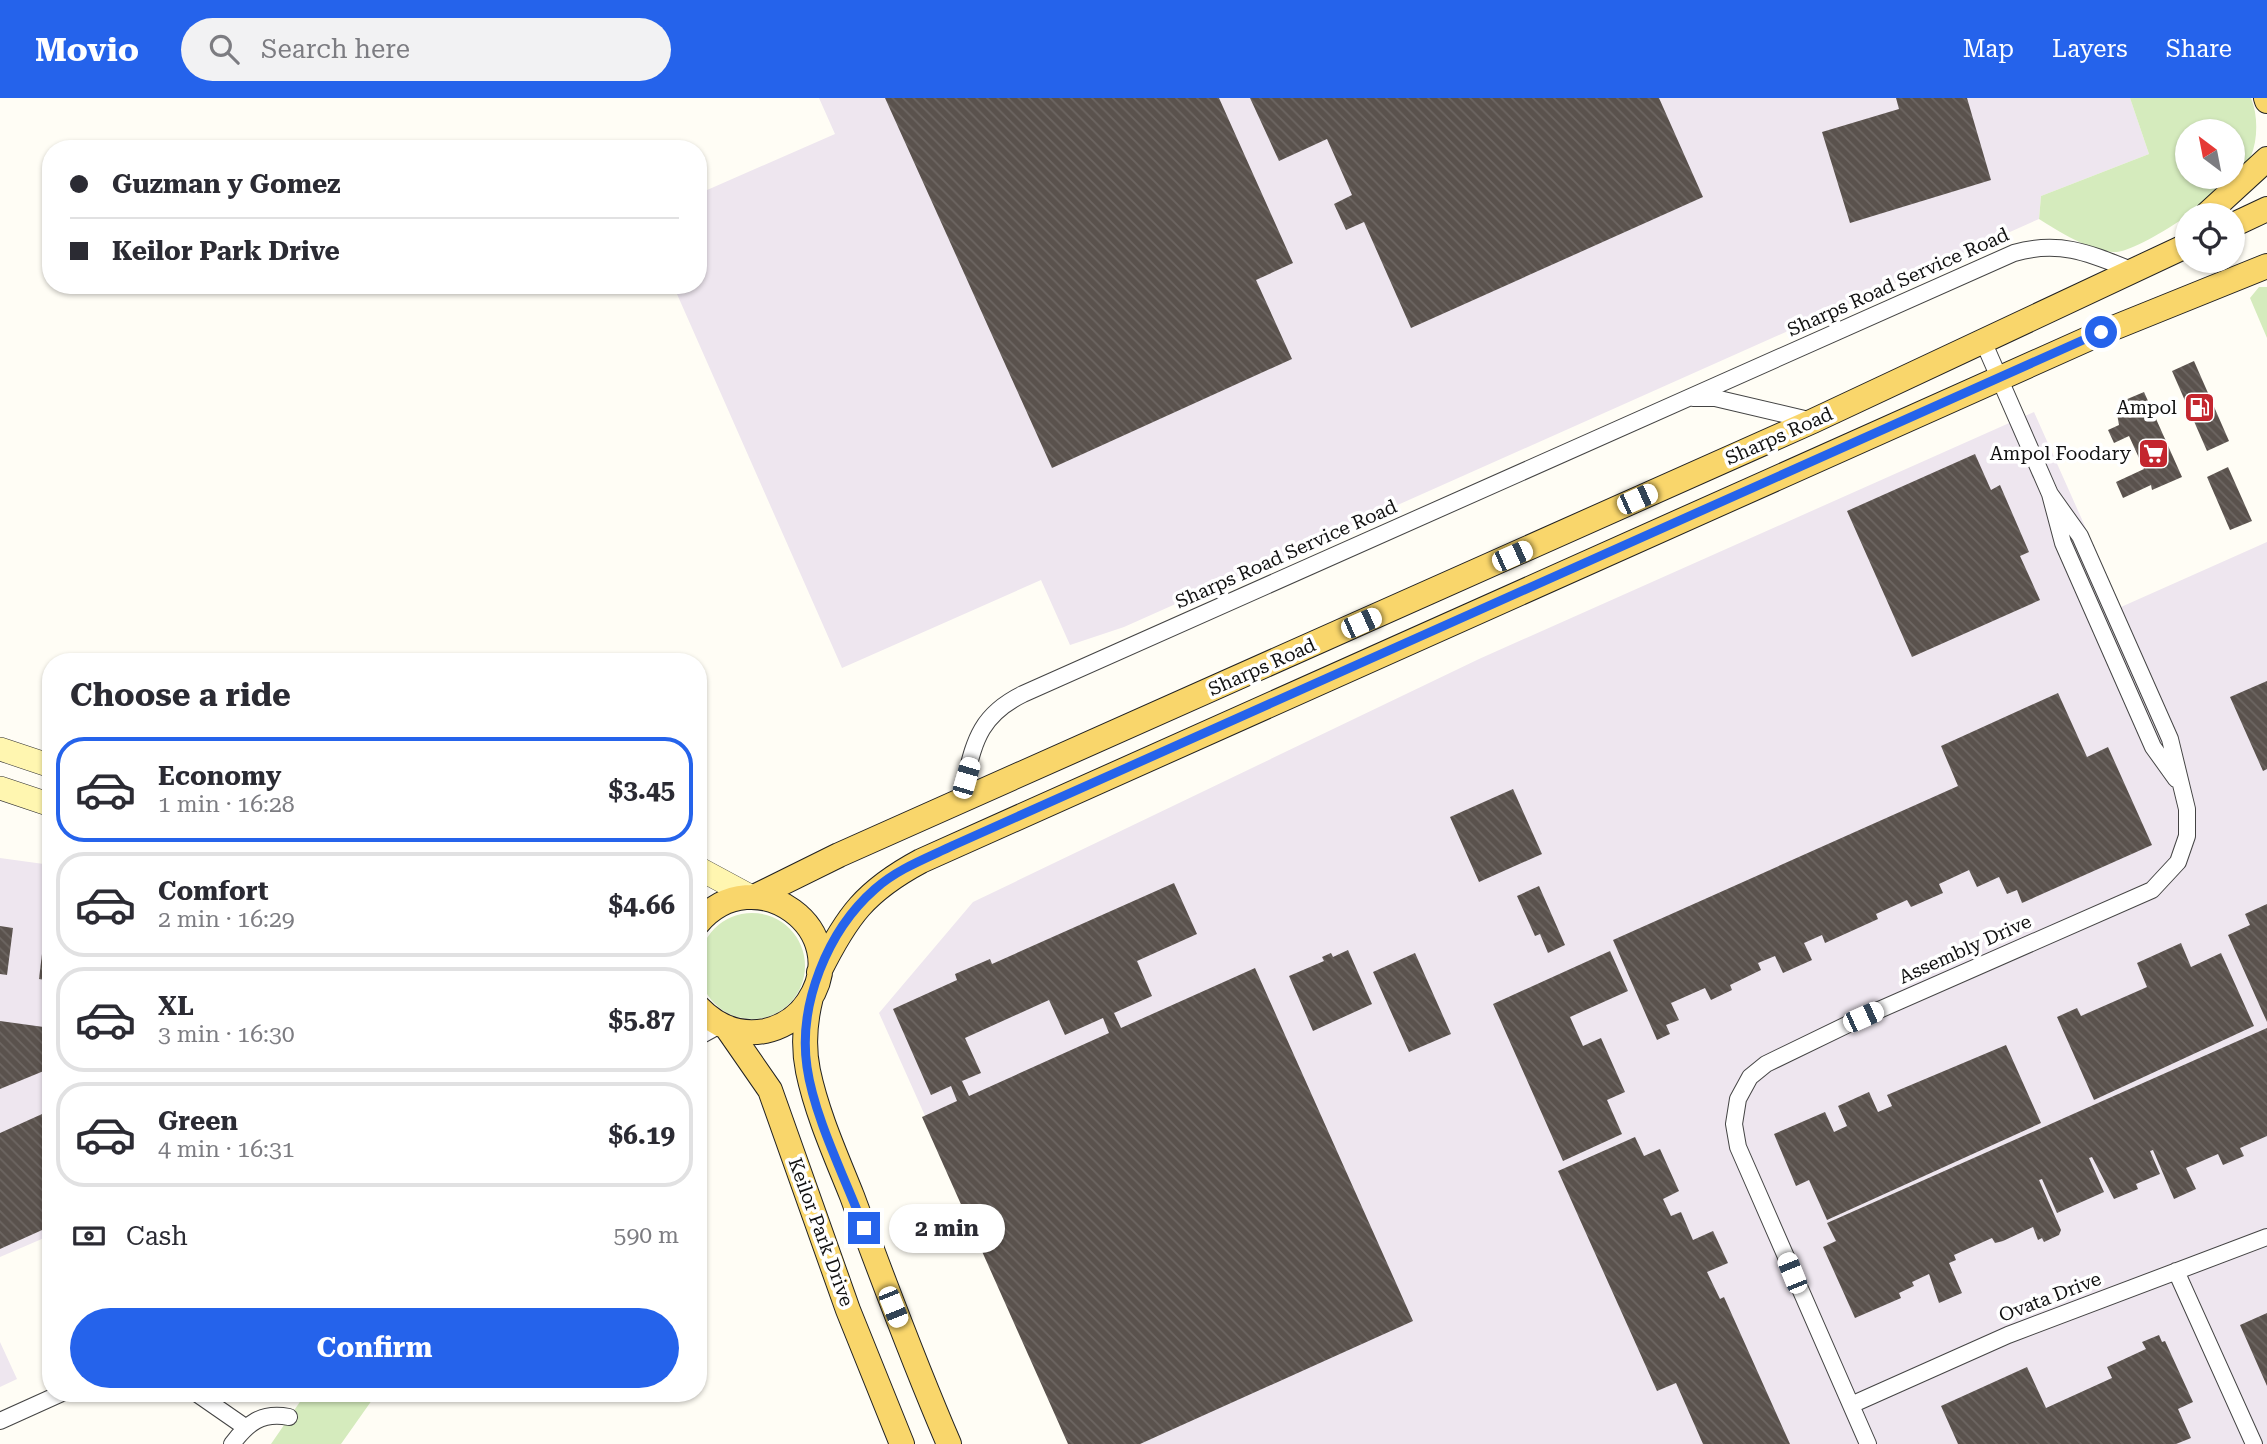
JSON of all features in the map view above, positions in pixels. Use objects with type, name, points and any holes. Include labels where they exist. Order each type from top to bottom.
[{"type":"main road","points":[[2219,203],[2267,159]]},
{"type":"main road","points":[[2245,219],[2267,209]]},
{"type":"main road","points":[[2157,258],[2175,243]]},
{"type":"main road","name":"Sharps Road","points":[[707,915],[718,906],[753,896],[839,855],[1813,421],[2175,250]]},
{"type":"main road","name":"Sharps Road","points":[[811,997],[819,972],[837,936],[861,903],[892,876],[921,861],[2161,307],[2267,266]]},
{"type":"main road","points":[[753,896],[782,904],[804,920],[817,945],[819,972]]},
{"type":"main road","points":[[724,1026],[746,1032],[775,1028],[792,1019],[811,997]]},
{"type":"main road","points":[[811,997],[806,1022],[806,1049],[817,1104],[893,1307],[949,1444]]},
{"type":"main road","name":"Keilor Park Drive","points":[[707,1014],[724,1026],[770,1090],[848,1310],[902,1444]]},
{"type":"street","name":"Sharps Road Service Road","points":[[959,802],[979,731],[1001,705],[2014,253],[2036,246],[2058,245],[2131,270]]},
{"type":"street","name":"Assembly Drive","points":[[1868,1444],[1738,1147],[1734,1124],[1743,1087],[1758,1069],[1803,1046],[2152,890],[2171,872],[2183,851],[2188,824],[2170,739],[2080,536],[2050,494],[1983,341]]},
{"type":"street","name":"Sharps Road Service Road","points":[[1687,398],[1715,398],[1813,421]]},
{"type":"street","points":[[0,748],[42,763]]},
{"type":"street","points":[[0,788],[42,802]]},
{"type":"street","points":[[0,797],[42,803]]},
{"type":"street","points":[[707,873],[753,896]]},
{"type":"street","points":[[707,1033],[724,1026]]},
{"type":"street","name":"Ovata Drive","points":[[1851,1405],[2008,1335],[2267,1237]]},
{"type":"street","points":[[2176,1271],[2254,1444]]},
{"type":"street","points":[[0,1420],[42,1402]]},
{"type":"street","points":[[209,1402],[245,1427]]},
{"type":"street","points":[[232,1444],[245,1427],[269,1415],[289,1417]]},
{"type":"shaded area","points":[[819,98],[2130,98],[2149,154],[2041,196],[2039,219],[1124,627],[1070,645],[1041,580],[842,668],[677,294],[707,294],[707,190],[835,134]]},
{"type":"shaded area","points":[[2034,412],[2121,607],[2267,542],[2267,1444],[1072,1444],[879,1013],[973,902],[1479,659]]},
{"type":"shaded area","points":[[0,858],[42,864],[42,1239],[0,1257]]},
{"type":"shaded area","points":[[0,1342],[17,1379],[0,1387]]},
{"type":"green space","points":[[2130,98],[2251,98],[2256,119],[2256,135],[2251,156],[2245,166],[2245,119],[2175,119],[2175,189],[2222,189],[2204,203],[2175,203],[2175,224],[2149,240],[2117,252],[2108,252],[2076,241],[2039,219],[2041,196],[2149,154]]},
{"type":"green space","points":[[2259,287],[2267,287],[2267,338],[2250,298]]},
{"type":"green space","points":[[752,913],[772,917],[796,937],[804,956],[801,986],[789,1003],[772,1015],[752,1019],[732,1015],[723,1010],[707,993],[707,939],[723,922],[732,917]]},
{"type":"green space","points":[[300,1402],[371,1402],[341,1444],[271,1444]]},
{"type":"building","points":[[885,98],[1219,98],[1293,263],[1256,280],[1292,359],[1052,468]]},
{"type":"building","points":[[1250,98],[1659,98],[1703,197],[1411,328],[1364,222],[1346,230],[1334,204],[1352,195],[1327,139],[1279,161]]},
{"type":"building","points":[[1896,98],[1967,98],[1991,180],[1850,223],[1822,132],[1899,109]]},
{"type":"building","points":[[2194,361],[2229,441],[2207,451],[2172,371]]},
{"type":"building","name":"Ampol Foodary","points":[[2144,392],[2182,477],[2152,490],[2151,485],[2123,498],[2116,482],[2144,469],[2129,436],[2114,443],[2108,430],[2119,425],[2116,408],[2127,404],[2125,400]]},
{"type":"building","points":[[1975,454],[1991,490],[2000,485],[2029,552],[2020,556],[2040,600],[1912,657],[1847,511]]},
{"type":"building","points":[[2228,467],[2252,521],[2230,530],[2207,477]]},
{"type":"building","points":[[2267,681],[2267,769],[2263,771],[2230,697]]},
{"type":"building","points":[[2058,693],[2087,757],[2108,747],[2152,845],[2022,903],[2017,890],[2007,894],[1999,877],[1977,887],[1969,870],[1939,884],[1943,893],[1911,907],[1907,900],[1876,914],[1878,919],[1825,943],[1822,935],[1804,943],[1812,960],[1783,973],[1775,956],[1758,963],[1761,970],[1730,985],[1732,990],[1711,1000],[1705,988],[1671,1003],[1679,1020],[1666,1025],[1670,1034],[1657,1040],[1613,940],[1958,786],[1941,746]]},
{"type":"building","points":[[1513,789],[1542,854],[1479,882],[1450,817]]},
{"type":"building","points":[[1174,883],[1197,934],[1137,961],[1152,996],[1114,1013],[1121,1028],[1255,968],[1413,1321],[1140,1444],[1068,1444],[922,1117],[957,1101],[951,1086],[931,1095],[893,1009],[957,980],[955,974],[990,959],[992,964]],"holes":[[[1049,1000],[1065,1035],[1103,1018],[1109,1033],[969,1096],[962,1081],[981,1073],[965,1038]]]},
{"type":"building","points":[[1539,886],[1565,945],[1548,953],[1540,934],[1535,936],[1517,896]]},
{"type":"building","points":[[2267,904],[2267,1022],[2228,935],[2250,925],[2245,914]]},
{"type":"building","points":[[0,926],[13,928],[7,975],[0,974]]},
{"type":"building","points":[[2181,943],[2191,967],[2221,953],[2254,1026],[2094,1100],[2057,1017],[2077,1008],[2081,1016],[2147,987],[2137,963]]},
{"type":"building","points":[[1348,950],[1372,1004],[1313,1031],[1289,976],[1324,961],[1322,957],[1331,953],[1333,957]]},
{"type":"building","points":[[1610,951],[1628,991],[1570,1017],[1583,1046],[1601,1038],[1625,1092],[1607,1100],[1622,1134],[1563,1161],[1493,1004]]},
{"type":"building","points":[[1415,953],[1451,1034],[1409,1052],[1373,972]]},
{"type":"building","points":[[42,954],[42,980],[39,979]]},
{"type":"building","points":[[0,1021],[42,1027],[42,1072],[0,1089]]},
{"type":"building","points":[[2267,1028],[2267,1136],[2240,1148],[2244,1156],[2223,1165],[2218,1154],[2186,1168],[2196,1189],[2174,1199],[2153,1150],[2150,1151],[2160,1174],[2136,1184],[2138,1189],[2114,1199],[2092,1157],[2089,1158],[2104,1192],[2057,1213],[2042,1179],[2039,1180],[2061,1230],[2059,1235],[2044,1242],[2042,1238],[2038,1240],[2033,1227],[2003,1241],[1995,1243],[1992,1238],[1954,1255],[1956,1260],[1949,1263],[1962,1293],[1939,1303],[1929,1274],[1912,1282],[1914,1286],[1899,1293],[1901,1298],[1855,1318],[1823,1247],[1836,1241],[1827,1223]]},
{"type":"building","points":[[2006,1045],[2041,1123],[1827,1220],[1809,1180],[1796,1186],[1774,1134],[1825,1112],[1834,1132],[1847,1126],[1838,1106],[1869,1092],[1878,1112],[1892,1106],[1887,1095]]},
{"type":"building","points":[[42,1114],[42,1230],[0,1249],[0,1133]]},
{"type":"building","points":[[1635,1137],[1644,1156],[1660,1149],[1679,1191],[1663,1199],[1671,1216],[1681,1212],[1693,1240],[1713,1231],[1728,1263],[1707,1272],[1720,1299],[1724,1297],[1790,1444],[1703,1444],[1676,1383],[1657,1391],[1558,1171]]},
{"type":"building","points":[[2267,1313],[2267,1386],[2240,1325]]},
{"type":"building","points":[[2159,1335],[2162,1342],[2165,1341],[2193,1402],[2178,1409],[2191,1438],[2176,1444],[1958,1444],[1941,1406],[2027,1367],[2046,1408],[2112,1378],[2107,1367],[2146,1349],[2142,1342]]},
{"type":"place","name":"Ampol","points":[[2200,407]]},
{"type":"place","name":"Ampol Foodary","points":[[2154,453]]},
{"type":"route","points":[[864,1228],[811,1084],[807,1069],[805,1030],[819,972],[837,936],[875,888],[892,876],[954,845],[1317,685],[2101,332]]}]
